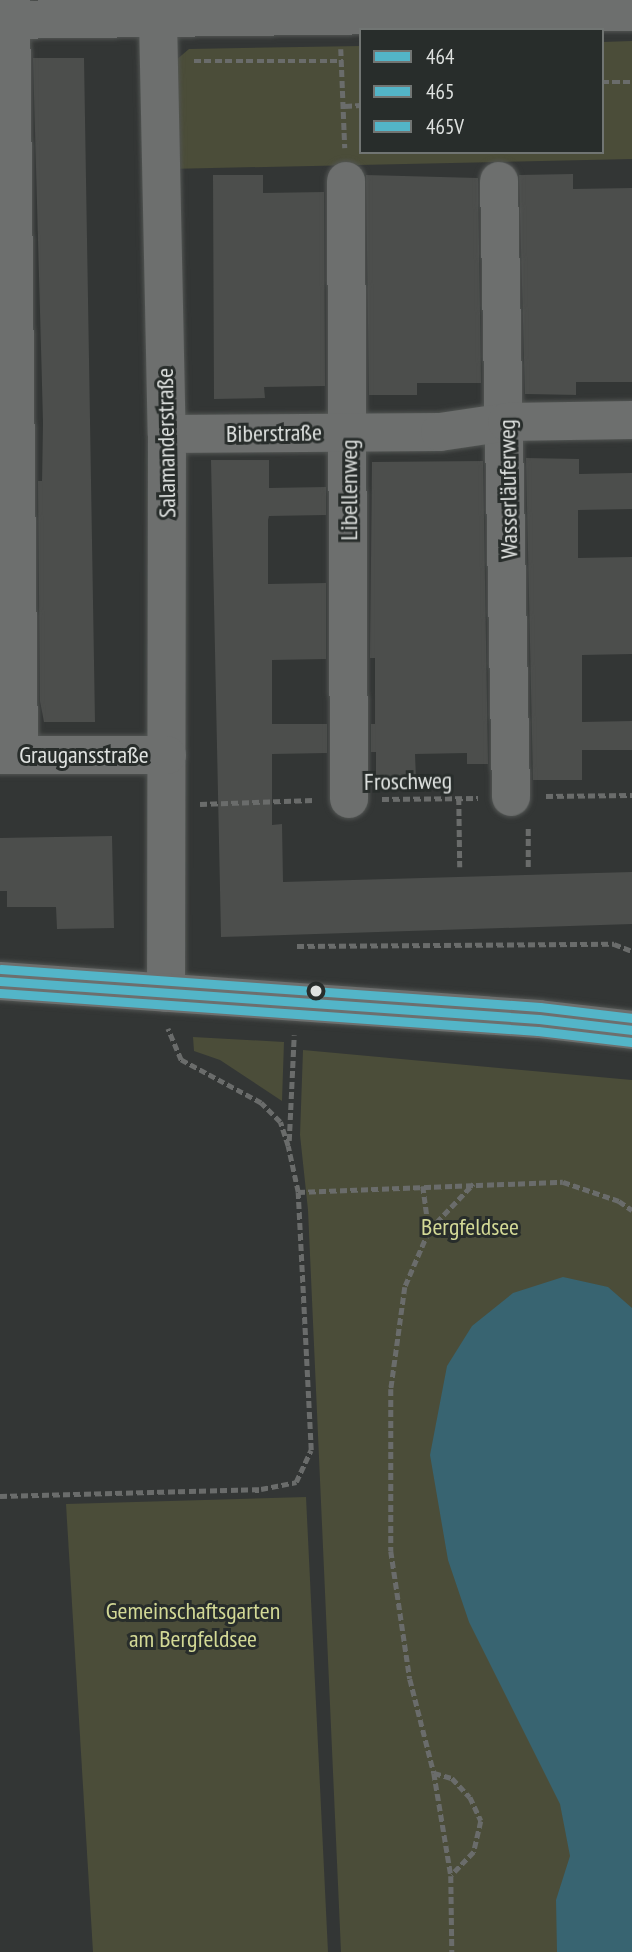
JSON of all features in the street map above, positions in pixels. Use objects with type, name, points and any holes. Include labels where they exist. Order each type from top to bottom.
[{"type":"street","points":[[10,755],[7,14],[490,6],[632,12]]},
{"type":"street","name":"Salamanderstraße","points":[[166,12],[166,993]]},
{"type":"street","name":"Libellenweg","points":[[346,181],[349,799]]},
{"type":"street","name":"Wasserläuferweg","points":[[499,181],[519,797]]},
{"type":"street","name":"Biberstraße","points":[[167,434],[440,432],[507,422],[632,420]]},
{"type":"street","name":"Graugansstraße","points":[[10,755],[167,755]]},
{"type":"street","points":[[0,981],[539,1019],[632,1030]]},
{"type":"path","points":[[333,7],[343,61],[346,181]]},
{"type":"path","points":[[185,61],[343,61]]},
{"type":"path","points":[[604,82],[632,82]]},
{"type":"path","points":[[345,106],[359,106]]},
{"type":"path","name":"Froschweg","points":[[185,804],[632,795]]},
{"type":"path","points":[[519,797],[528,867]]},
{"type":"path","points":[[459,798],[460,867]]},
{"type":"path","points":[[297,946],[614,944],[632,951]]},
{"type":"path","points":[[0,1496],[261,1489],[296,1482],[311,1450],[298,1192],[288,1146],[280,1122],[261,1103],[181,1060],[167,1027],[166,993]]},
{"type":"path","points":[[288,1146],[294,1035]]},
{"type":"path","points":[[298,1192],[564,1182],[618,1201],[632,1210]]},
{"type":"path","points":[[452,1952],[451,1876],[434,1773],[410,1679],[391,1551],[391,1389],[405,1287],[429,1231],[473,1184]]},
{"type":"path","points":[[423,1186],[429,1231]]},
{"type":"path","points":[[434,1773],[452,1778],[470,1797],[481,1821],[474,1852],[451,1876]]},
{"type":"green space","points":[[632,41],[632,159],[168,169],[169,66],[189,49],[359,46],[359,154],[604,154],[604,42]]},
{"type":"green space","points":[[193,1037],[284,1042],[282,1101],[220,1060],[194,1051]]},
{"type":"green space","name":"Bergfeldsee","points":[[303,1050],[632,1080],[632,1952],[341,1952],[308,1210],[300,1135]]},
{"type":"green space","name":"Gemeinschaftsgarten am Bergfeldsee","points":[[306,1497],[328,1952],[93,1952],[66,1504]]},
{"type":"water","name":"Bergfeldsee","points":[[563,1277],[608,1287],[632,1308],[632,1952],[557,1952],[556,1900],[570,1856],[560,1804],[469,1622],[448,1560],[430,1455],[447,1366],[472,1326],[513,1293]]},
{"type":"building","points":[[33,58],[84,58],[95,722],[44,722],[40,701],[38,481],[42,481],[43,421]]},
{"type":"building","points":[[573,174],[573,189],[632,188],[632,382],[576,382],[576,395],[525,394],[519,175]]},
{"type":"building","points":[[213,175],[263,175],[263,193],[324,192],[325,386],[264,387],[265,398],[214,399]]},
{"type":"building","points":[[366,175],[478,178],[481,383],[417,383],[417,395],[369,395]]},
{"type":"building","points":[[526,458],[579,459],[579,474],[632,473],[632,509],[578,510],[578,558],[632,557],[632,654],[582,655],[582,722],[632,721],[632,750],[582,750],[582,780],[533,780]]},
{"type":"building","points":[[211,460],[269,460],[269,488],[326,487],[326,515],[269,516],[268,520],[268,584],[326,583],[326,659],[272,660],[272,724],[327,724],[327,753],[272,754],[272,825],[282,824],[283,882],[632,872],[632,924],[221,937]]},
{"type":"building","points":[[483,461],[488,764],[467,764],[467,753],[415,754],[416,778],[376,778],[376,752],[371,752],[371,724],[375,724],[375,658],[370,658],[372,462]]},
{"type":"building","points":[[112,836],[114,928],[57,929],[56,907],[7,907],[7,891],[0,891],[0,838]]},
{"type":"transit line","name":"465V","points":[[1,969],[540,1007],[632,1018]]},
{"type":"transit line","name":"464","points":[[0,981],[539,1019],[632,1030]]},
{"type":"transit line","name":"465","points":[[0,993],[538,1031],[631,1042]]}]
